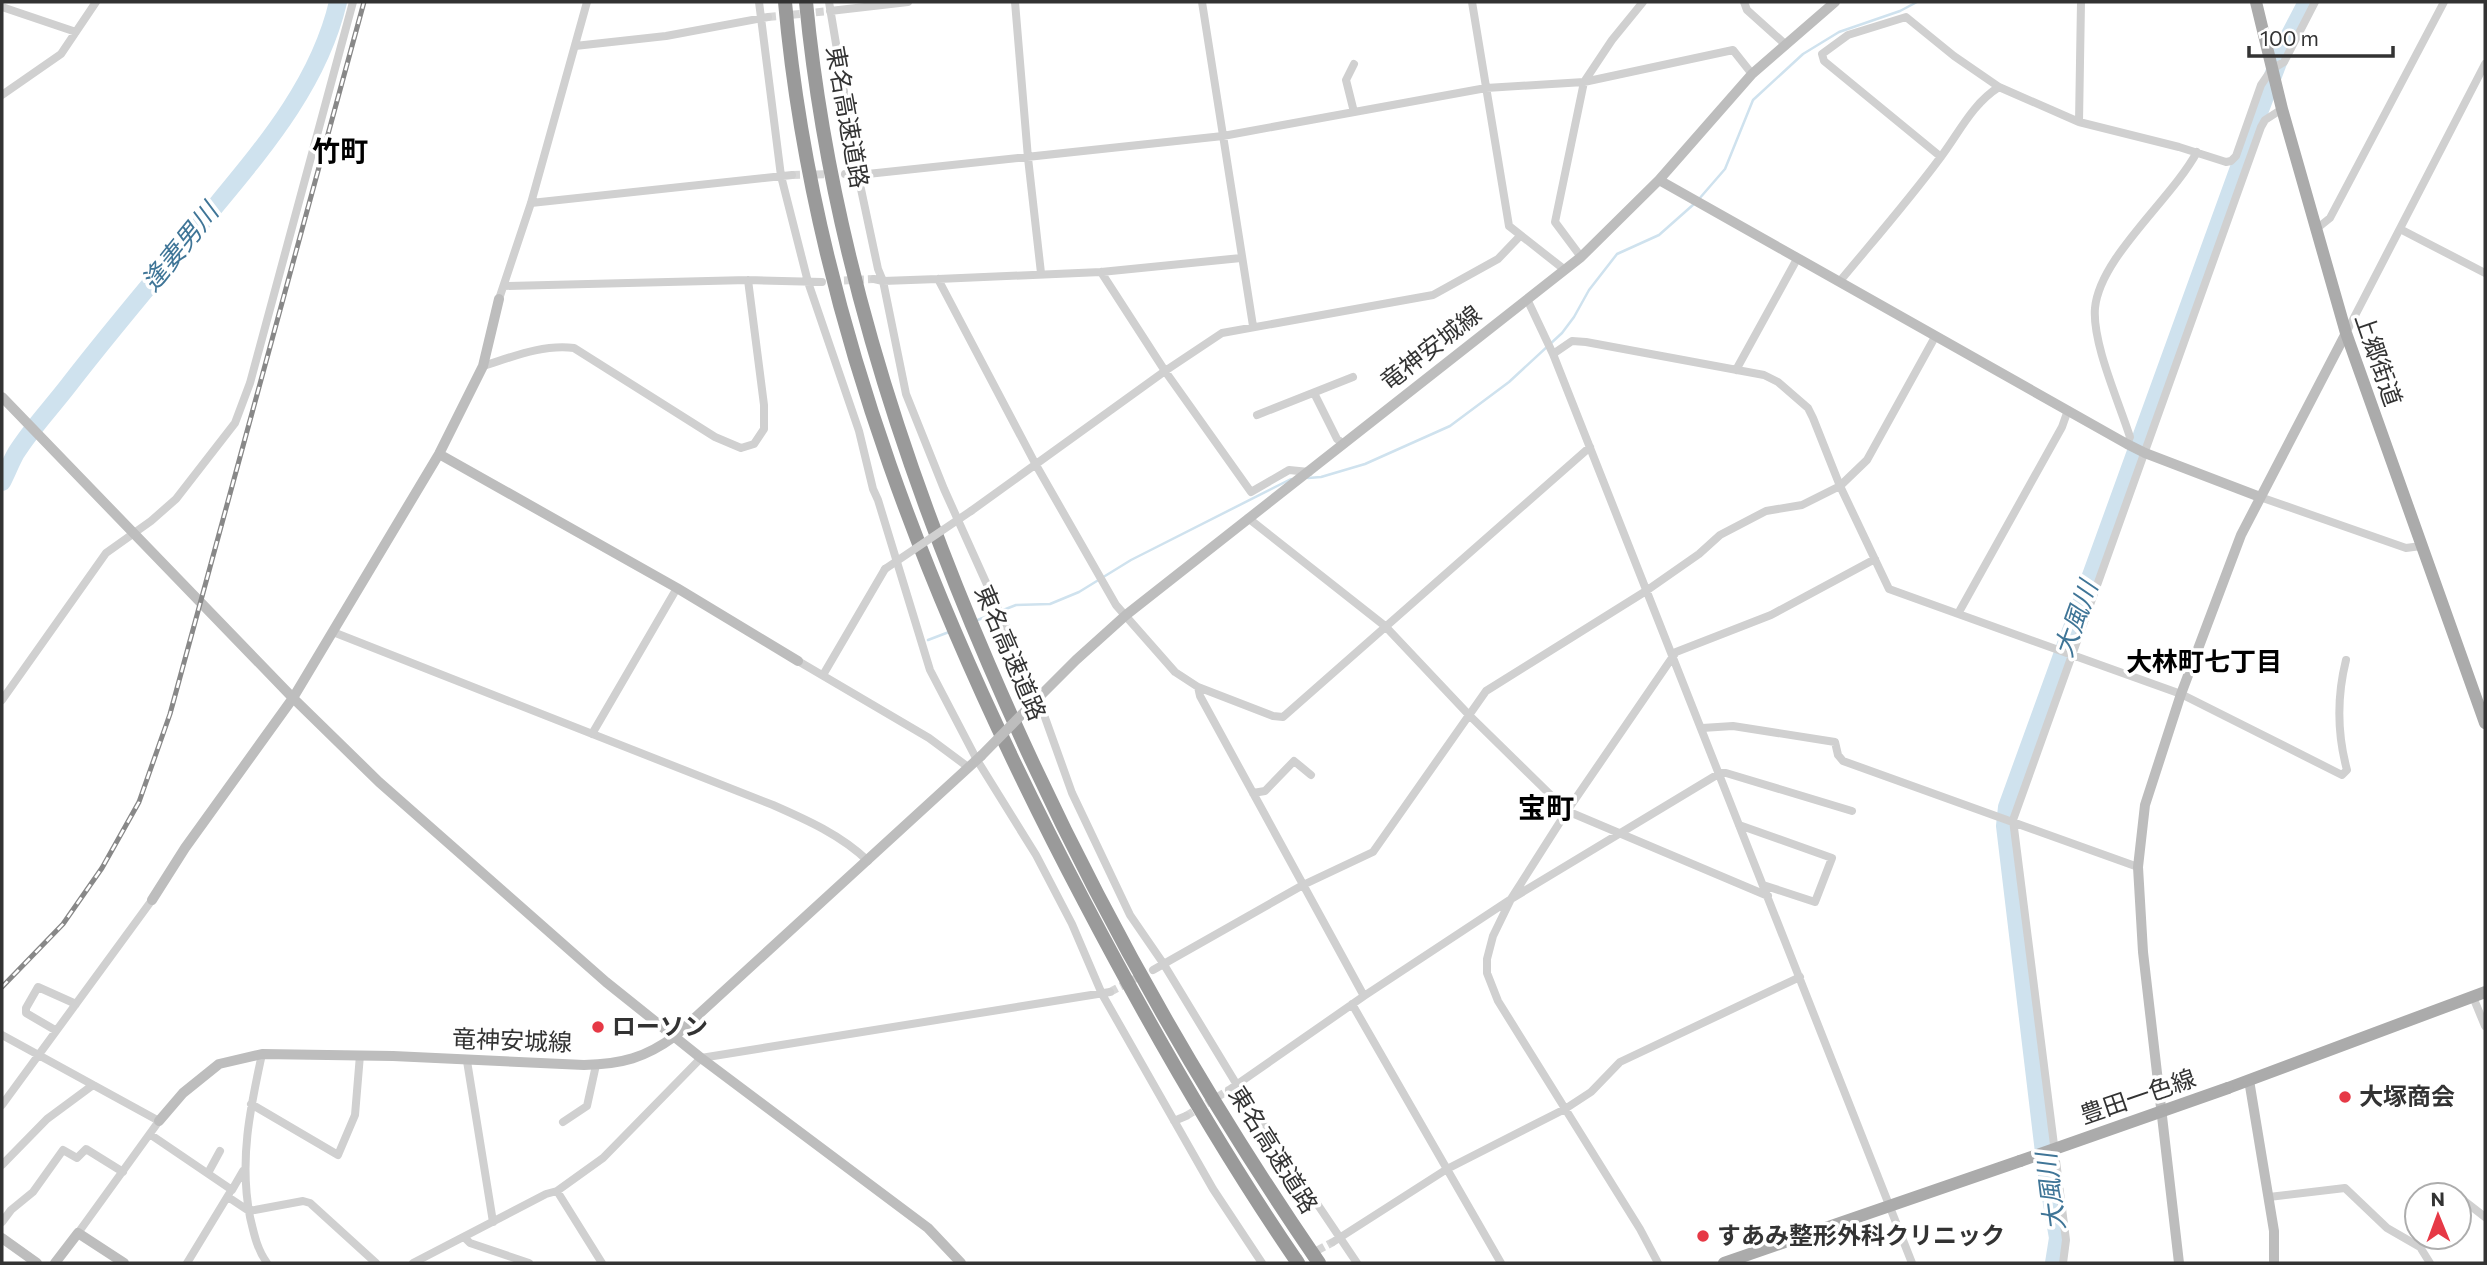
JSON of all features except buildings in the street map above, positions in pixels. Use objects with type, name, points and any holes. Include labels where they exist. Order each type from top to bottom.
[{"type":"highway","name":"東名高速道路","points":[[785,2],[799,109],[840,301],[864,385],[914,529],[992,715],[1038,815],[1168,1058],[1298,1263]]},
{"type":"highway","name":"東名高速道路","points":[[806,2],[820,108],[848,252],[865,320],[908,457],[963,604],[1050,800],[1130,957],[1183,1051],[1319,1263]]},
{"type":"main road","name":"上郷街道","points":[[2256,2],[2282,109],[2346,333],[2485,723]]},
{"type":"main road","name":"豊田一色線","points":[[1724,1263],[2228,1088],[2479,994]]},
{"type":"street","points":[[2,95],[61,54],[96,2]]},
{"type":"street","points":[[2,700],[106,553],[151,521],[176,499],[235,423],[243,404],[353,2]]},
{"type":"street","points":[[2,1105],[152,900],[185,848],[293,698],[439,454],[483,366],[499,299],[531,203],[587,2]]},
{"type":"street","points":[[759,2],[764,17],[781,176],[808,282],[859,431],[873,489],[930,670],[976,761],[1036,855],[1174,1121],[1213,1189],[1262,1263]]},
{"type":"street","points":[[908,2],[830,7],[858,175],[906,394],[1072,793],[1130,915],[1163,963],[1233,1088],[1336,1240],[1357,1263]]},
{"type":"street","points":[[1015,2],[1041,273]]},
{"type":"street","points":[[1202,2],[1253,326]]},
{"type":"street","points":[[1472,2],[1509,226],[1565,270]]},
{"type":"street","points":[[1581,257],[1555,222],[1584,82],[1612,40],[1643,2]]},
{"type":"street","points":[[1744,2],[1747,10],[1785,44]]},
{"type":"street","name":"竜神安城線","points":[[159,1121],[183,1093],[219,1064],[262,1054],[360,1055],[596,1065],[638,1058],[656,1050],[675,1036],[868,861],[976,761],[1126,615],[1581,257],[1659,180],[1752,74],[1835,2]]},
{"type":"street","points":[[2079,122],[2081,2]]},
{"type":"street","points":[[1941,157],[1824,61],[1822,54],[1848,35],[1903,16],[1999,87],[2079,122],[2231,162],[2236,156],[2261,85],[2272,69],[2284,62],[2315,2]]},
{"type":"street","points":[[2315,230],[2330,218],[2444,2]]},
{"type":"street","points":[[2,7],[76,32]]},
{"type":"street","points":[[575,46],[666,36],[764,17]]},
{"type":"street","points":[[845,174],[858,175],[1028,158],[1223,136],[1486,88],[1584,82],[1734,50],[1752,74]]},
{"type":"street","points":[[1354,64],[1346,80],[1354,112]]},
{"type":"street","points":[[2179,1263],[2143,951],[2137,866],[2145,805],[2181,694],[2235,551],[2260,496],[2485,64]]},
{"type":"street","points":[[1840,281],[1941,157],[1966,119],[1999,87]]},
{"type":"street","points":[[2063,1263],[2066,1240],[2013,820],[2261,127],[2265,120],[2282,109]]},
{"type":"street","points":[[2127,444],[2130,437],[2098,336],[2095,308],[2100,287],[2109,265],[2174,188],[2197,152]]},
{"type":"street","points":[[531,203],[792,175]]},
{"type":"street","points":[[1659,180],[2145,453],[2406,548],[2421,546]]},
{"type":"street","points":[[2400,229],[2485,273]]},
{"type":"street","points":[[823,675],[880,573],[1222,333],[1433,295],[1499,259],[1520,236]]},
{"type":"street","points":[[874,279],[883,281],[1101,272],[1241,258]]},
{"type":"street","points":[[1736,370],[1797,259]]},
{"type":"street","points":[[1101,272],[1165,371],[1251,492],[1289,470],[1309,472]]},
{"type":"street","points":[[938,279],[1036,465],[1116,605],[1175,672],[1198,687],[1273,716],[1283,717],[1590,447]]},
{"type":"street","points":[[504,286],[748,280],[822,282]]},
{"type":"street","points":[[483,366],[559,346],[574,348],[715,437],[741,448],[754,444],[764,429],[764,405],[748,280]]},
{"type":"street","points":[[1527,299],[1590,447],[1912,1263]]},
{"type":"street","points":[[1153,970],[1303,885],[1373,852],[1486,691],[1646,591],[1699,554],[1720,535],[1766,511],[1802,505],[1840,486],[1867,460],[1935,337]]},
{"type":"street","points":[[1553,355],[1572,341],[1586,342],[1770,377],[1808,408],[1840,486],[1889,589],[2181,694],[2342,775],[2347,770],[2340,738],[2339,701],[2346,660]]},
{"type":"street","points":[[1256,415],[1353,377]]},
{"type":"street","points":[[1314,393],[1337,439],[1344,444]]},
{"type":"street","points":[[2,397],[293,698],[379,782],[606,982],[701,1058],[928,1228],[961,1263]]},
{"type":"street","points":[[1959,612],[2062,427],[2068,410]]},
{"type":"street","points":[[439,454],[677,588],[929,738],[976,761]]},
{"type":"street","points":[[1248,518],[1385,626],[1469,715],[1567,811],[1768,895]]},
{"type":"street","points":[[1658,1263],[1640,1229],[1498,1001],[1486,973],[1489,947],[1511,899],[1672,656],[1676,652],[1771,615],[1875,559]]},
{"type":"street","points":[[592,734],[677,588]]},
{"type":"street","points":[[333,632],[797,815],[850,845],[868,861]]},
{"type":"street","points":[[1198,687],[1200,696],[1364,996]]},
{"type":"street","points":[[1702,728],[1733,726],[1835,742],[1838,755],[1843,761],[2137,866]]},
{"type":"street","points":[[1253,793],[1265,791],[1294,761],[1311,775]]},
{"type":"street","points":[[1233,1088],[1352,1004],[1511,899],[1720,773],[1726,772],[1852,811]]},
{"type":"street","points":[[1739,825],[1832,858],[1815,902],[1763,885]]},
{"type":"street","points":[[1336,1240],[1447,1169],[1565,1109],[1591,1092],[1620,1062],[1800,977]]},
{"type":"street","points":[[55,1030],[26,1013],[38,987],[76,1003]]},
{"type":"street","points":[[413,1263],[426,1261],[464,1237],[545,1194],[557,1191],[603,1158],[701,1058],[1106,993]]},
{"type":"street","points":[[2479,994],[2485,1026]]},
{"type":"street","points":[[1352,1004],[1501,1263]]},
{"type":"street","points":[[2,1035],[159,1121],[55,1263]]},
{"type":"street","points":[[262,1054],[246,1130],[244,1169],[254,1236],[267,1263]]},
{"type":"street","points":[[251,1104],[338,1155],[355,1115],[360,1055]]},
{"type":"street","points":[[467,1061],[493,1222]]},
{"type":"street","points":[[563,1122],[587,1106],[596,1065]]},
{"type":"street","points":[[2249,1080],[2274,1231],[2274,1263]]},
{"type":"street","points":[[2,1165],[47,1119],[93,1085]]},
{"type":"street","points":[[1174,1121],[1186,1116]]},
{"type":"street","points":[[150,1135],[208,1173],[249,1211]]},
{"type":"street","points":[[2,1222],[11,1210],[33,1192],[63,1150],[77,1158],[86,1149],[123,1172]]},
{"type":"street","points":[[208,1173],[220,1151]]},
{"type":"street","points":[[187,1263],[244,1169]]},
{"type":"street","points":[[2269,1197],[2346,1188],[2387,1228],[2420,1247],[2430,1263]]},
{"type":"street","points":[[557,1191],[602,1263]]},
{"type":"street","points":[[249,1211],[303,1201],[310,1203],[376,1263]]},
{"type":"street","points":[[78,1233],[124,1263]]},
{"type":"street","points":[[464,1237],[470,1243],[529,1263]]},
{"type":"street","points":[[2,1238],[37,1263]]},
{"type":"waterway","name":"逢妻男川","points":[[2,482],[16,453],[35,427],[252,161],[288,112],[318,60],[338,2]]},
{"type":"waterway","points":[[1699,199],[1725,169],[1753,100],[1803,54],[1839,32],[1900,11],[1917,2]]},
{"type":"waterway","name":"大風川","points":[[2054,1263],[2058,1238],[2046,1169],[2005,826],[2007,807],[2257,118],[2285,44],[2307,2]]},
{"type":"waterway","points":[[1308,478],[1321,477],[1365,464],[1450,426],[1509,382],[1562,333],[1589,290],[1617,254],[1659,235],[1694,204]]},
{"type":"waterway","points":[[975,621],[1016,605],[1050,604],[1079,592],[1131,560],[1291,479]]},
{"type":"waterway","points":[[928,640],[949,632]]},
{"type":"tunnel","points":[[768,17],[830,11]]},
{"type":"tunnel","points":[[792,175],[835,174]]},
{"type":"tunnel","points":[[832,281],[874,279]]},
{"type":"tunnel","points":[[1110,992],[1144,974]]},
{"type":"tunnel","points":[[1186,1116],[1229,1090]]},
{"type":"tunnel","points":[[1296,1262],[1333,1242]]},
{"type":"railway","points":[[2,987],[63,924],[102,868],[139,802],[170,714],[364,2]]},
{"type":"place","name":"ローソン","points":[[598,1027]]},
{"type":"place","name":"大塚商会","points":[[2345,1097]]},
{"type":"place","name":"すあみ整形外科クリニック","points":[[1703,1236]]},
{"type":"district","name":"竹町","points":[[340,151]]},
{"type":"district","name":"大林町七丁目","points":[[2204,662]]},
{"type":"district","name":"宝町","points":[[1546,808]]}]
